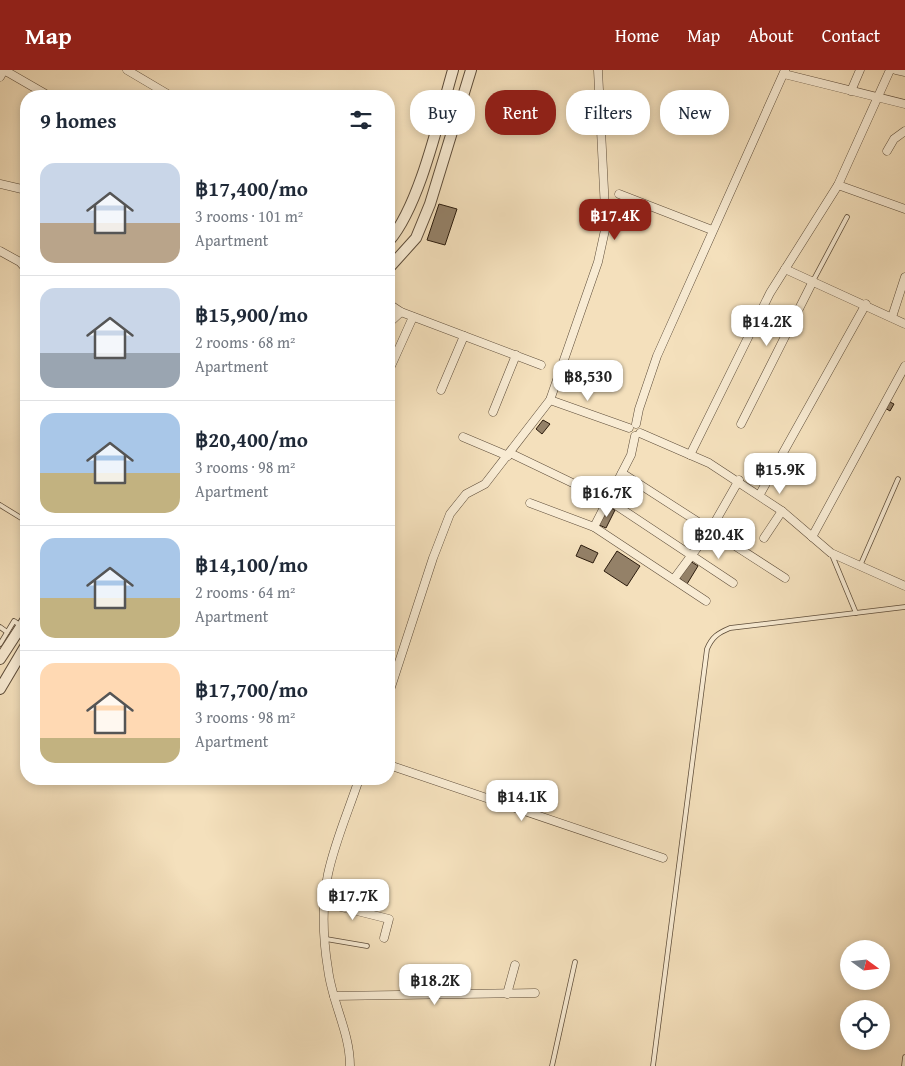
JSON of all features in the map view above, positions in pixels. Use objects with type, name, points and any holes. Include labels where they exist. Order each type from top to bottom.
[{"type":"street","points":[[0,77],[4,70],[39,90]]},
{"type":"street","points":[[126,70],[161,90]]},
{"type":"street","points":[[395,234],[415,194],[453,70]]},
{"type":"street","points":[[395,261],[416,238],[430,204],[471,70]]},
{"type":"street","points":[[395,675],[433,558],[450,514],[466,494],[485,484],[550,400],[598,262],[605,230],[598,70]]},
{"type":"street","points":[[851,91],[860,70]]},
{"type":"street","points":[[690,455],[770,293],[838,185],[879,98],[890,70]]},
{"type":"street","points":[[896,70],[905,72]]},
{"type":"street","points":[[550,400],[629,428],[636,424],[641,401],[657,356],[784,72],[905,104]]},
{"type":"street","points":[[887,151],[894,139],[905,131]]},
{"type":"street","points":[[0,184],[20,189]]},
{"type":"street","points":[[838,185],[905,209]]},
{"type":"street","points":[[619,194],[712,230]]},
{"type":"street","points":[[0,251],[20,262]]},
{"type":"street","points":[[785,269],[866,304],[905,324]]},
{"type":"street","points":[[892,317],[905,277]]},
{"type":"street","points":[[741,424],[813,281]]},
{"type":"street","points":[[760,494],[866,304]]},
{"type":"street","points":[[395,308],[413,317],[541,365]]},
{"type":"street","points":[[395,318],[401,312]]},
{"type":"street","points":[[395,357],[413,317]]},
{"type":"street","points":[[441,390],[464,336]]},
{"type":"street","points":[[493,412],[516,355]]},
{"type":"street","points":[[812,537],[905,366]]},
{"type":"street","points":[[594,526],[631,455],[640,427],[636,424]]},
{"type":"street","points":[[629,428],[629,434],[638,435],[690,455],[739,480],[782,511],[831,553],[905,586]]},
{"type":"street","points":[[463,437],[509,455],[608,500],[733,583]]},
{"type":"street","points":[[622,473],[785,578]]},
{"type":"street","points":[[674,579],[710,529],[739,480]]},
{"type":"street","points":[[530,503],[594,526],[706,601]]},
{"type":"street","points":[[764,538],[782,511]]},
{"type":"street","points":[[0,659],[20,628]]},
{"type":"street","points":[[0,689],[20,655]]},
{"type":"street","points":[[395,767],[663,858]]},
{"type":"street","points":[[350,1066],[350,1051],[346,1033],[327,968],[325,903],[329,873],[357,785]]},
{"type":"street","points":[[325,903],[389,919],[384,938]]},
{"type":"street","points":[[507,994],[515,965]]},
{"type":"street","points":[[334,996],[535,993]]},
{"type":"lane","points":[[813,281],[847,217]]},
{"type":"lane","points":[[860,566],[898,479]]},
{"type":"lane","points":[[0,505],[20,517]]},
{"type":"lane","points":[[831,553],[856,613]]},
{"type":"lane","points":[[653,1066],[708,649],[711,640],[730,628],[905,607]]},
{"type":"lane","points":[[0,644],[14,621],[20,622]]},
{"type":"lane","points":[[0,627],[7,632]]},
{"type":"lane","points":[[326,939],[367,946]]},
{"type":"lane","points":[[552,1066],[575,962]]},
{"type":"lane","points":[[904,1066],[905,1057]]},
{"type":"building","points":[[439,204],[457,209],[445,245],[427,240]]},
{"type":"building","points":[[888,401],[894,404],[890,411],[885,408]]},
{"type":"building","points":[[543,420],[550,424],[542,434],[536,429]]},
{"type":"building","points":[[609,507],[615,510],[606,528],[599,525]]},
{"type":"building","points":[[581,545],[598,553],[593,563],[576,556]]},
{"type":"building","points":[[617,551],[640,566],[627,586],[604,571]]},
{"type":"building","points":[[690,561],[698,566],[687,584],[679,578]]}]
